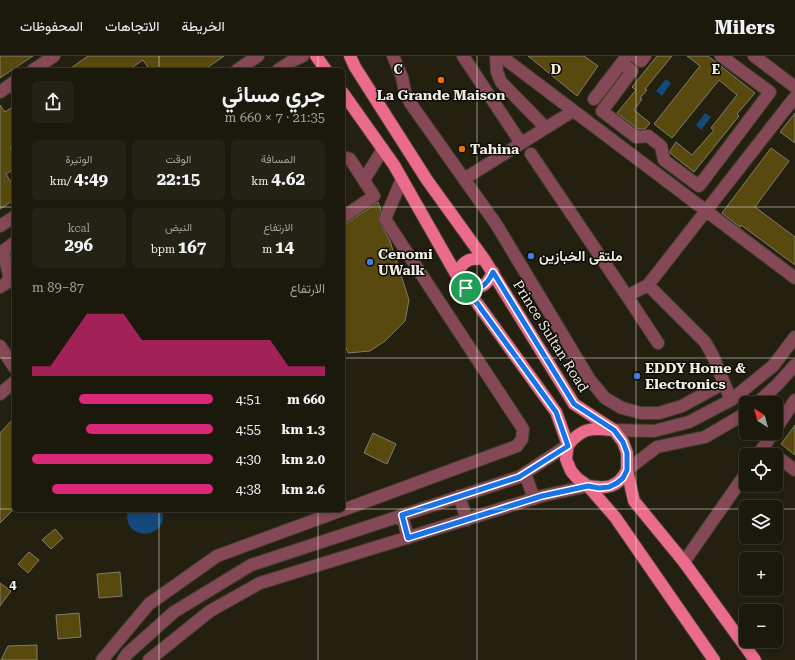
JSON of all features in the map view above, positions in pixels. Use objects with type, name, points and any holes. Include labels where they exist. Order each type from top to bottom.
[{"type":"main road","points":[[316,56],[325,68]]},
{"type":"main road","name":"Prince Sultan Road","points":[[350,56],[355,67],[427,180],[493,272],[574,404],[614,430],[623,442],[627,453],[627,470],[634,501],[684,562],[755,660]]},
{"type":"main road","points":[[345,96],[394,164],[456,274],[556,412],[568,446]]},
{"type":"main road","points":[[456,274],[461,265],[472,258],[484,259]]},
{"type":"main road","points":[[466,288],[478,288],[488,282],[493,272]]},
{"type":"main road","points":[[614,430],[596,428],[584,431],[575,436],[568,446],[566,459],[571,471],[577,478],[588,486],[615,517],[714,660]]},
{"type":"main road","points":[[588,486],[599,488],[609,487],[623,478],[627,470]]},
{"type":"street","points":[[36,68],[54,56]]},
{"type":"street","points":[[240,68],[258,56]]},
{"type":"street","points":[[281,68],[292,60],[303,56]]},
{"type":"street","points":[[393,56],[402,77],[405,92],[411,104],[496,224],[590,380],[605,398],[622,408],[641,413],[660,413],[682,406],[724,383]]},
{"type":"street","points":[[463,56],[521,143]]},
{"type":"street","points":[[496,56],[497,72],[501,82],[546,128]]},
{"type":"street","points":[[501,56],[795,278]]},
{"type":"street","points":[[635,56],[641,61],[645,56]]},
{"type":"street","points":[[594,99],[624,59],[632,71],[602,111],[636,137],[648,136],[661,146],[664,160],[699,186],[770,92],[721,56]]},
{"type":"street","points":[[754,56],[795,87]]},
{"type":"street","points":[[0,92],[12,83]]},
{"type":"street","points":[[627,296],[648,284],[795,97]]},
{"type":"street","points":[[464,179],[573,111]]},
{"type":"street","points":[[364,180],[383,149]]},
{"type":"street","points":[[531,154],[658,343]]},
{"type":"street","points":[[345,158],[350,159],[374,196],[345,216]]},
{"type":"street","points":[[345,509],[517,446],[522,438],[523,429],[385,219],[402,179]]},
{"type":"street","points":[[0,226],[12,218]]},
{"type":"street","points":[[0,287],[8,282],[9,275],[1,252],[12,244]]},
{"type":"street","points":[[648,284],[705,342],[713,356],[732,400]]},
{"type":"street","points":[[614,430],[654,431],[689,422],[732,400],[773,366],[795,337]]},
{"type":"street","points":[[0,346],[12,364]]},
{"type":"street","points":[[765,396],[795,365]]},
{"type":"street","points":[[0,394],[12,384]]},
{"type":"street","points":[[783,418],[795,400]]},
{"type":"street","points":[[627,470],[657,447],[705,437],[739,417]]},
{"type":"street","points":[[123,660],[127,654],[174,612],[251,564],[519,477],[568,446]]},
{"type":"street","points":[[783,461],[795,470]]},
{"type":"street","points":[[525,473],[534,499]]},
{"type":"street","points":[[684,562],[739,483]]},
{"type":"street","points":[[149,660],[210,612],[260,583],[534,499],[588,486]]},
{"type":"street","points":[[459,496],[467,520]]},
{"type":"street","points":[[102,660],[149,604],[217,556],[337,512]]},
{"type":"street","points":[[402,515],[408,538]]},
{"type":"street","points":[[296,550],[304,570]]},
{"type":"street","points":[[211,589],[222,605]]},
{"type":"street","points":[[158,626],[171,643]]},
{"type":"water","points":[[666,79],[671,83],[662,96],[656,91]]},
{"type":"water","points":[[705,113],[711,117],[701,130],[696,125]]},
{"type":"water","points":[[128,512],[162,512],[163,520],[159,528],[153,532],[145,534],[137,532],[131,528],[127,520]]},
{"type":"building","points":[[0,56],[33,56],[15,68],[12,68],[12,70],[0,78]]},
{"type":"building","points":[[88,56],[224,56],[207,68],[149,68],[143,60],[131,68],[71,68]]},
{"type":"building","points":[[528,56],[584,56],[598,66],[577,96]]},
{"type":"building","points":[[657,56],[672,56],[645,89],[647,90],[640,98],[642,99],[634,110],[650,123],[645,129],[638,129],[617,113],[636,90],[632,87]]},
{"type":"building","points":[[687,56],[708,56],[755,93],[737,114],[739,116],[694,172],[670,153],[670,151],[676,142],[692,155],[714,130],[711,128],[737,95],[719,80],[672,138],[654,124],[700,66]]},
{"type":"building","points":[[0,105],[5,112],[12,107],[12,146],[10,148],[12,151],[12,170],[6,174],[12,184],[12,201],[0,209]]},
{"type":"building","points":[[795,113],[795,143],[780,132]]},
{"type":"building","points":[[771,148],[789,161],[755,207],[795,237],[795,265],[741,225],[740,227],[722,213]]},
{"type":"building","name":"Cenomi UWalk","points":[[378,202],[381,210],[378,220],[390,241],[409,300],[405,321],[385,341],[370,351],[348,353],[345,345],[345,224]]},
{"type":"building","points":[[12,420],[12,511],[0,523],[0,433]]},
{"type":"building","points":[[795,425],[795,455],[781,444]]},
{"type":"building","points":[[373,433],[396,444],[387,464],[364,453]]},
{"type":"building","points":[[55,529],[63,538],[51,549],[42,540]]},
{"type":"building","points":[[29,552],[39,560],[28,573],[18,564]]},
{"type":"building","points":[[120,572],[122,596],[99,598],[97,574]]},
{"type":"building","points":[[0,583],[11,591],[0,606]]},
{"type":"building","points":[[79,613],[81,637],[58,639],[56,615]]},
{"type":"building","points":[[37,645],[37,660],[1,660],[8,646]]},
{"type":"place","name":"La Grande Maison","points":[[441,80]]},
{"type":"place","name":"Tahina","points":[[462,149]]},
{"type":"place","name":"ملتقى الخبازين","points":[[531,256]]},
{"type":"place","name":"Cenomi UWalk","points":[[370,262]]},
{"type":"place","name":"EDDY Home & Electronics","points":[[637,376]]},
{"type":"route","points":[[493,272],[574,404],[614,430],[623,442],[627,453],[627,470],[623,478],[609,487],[599,488],[588,486],[542,496],[408,538],[402,515],[519,477],[568,446],[556,412],[466,288],[478,288],[488,282],[493,272]]}]
